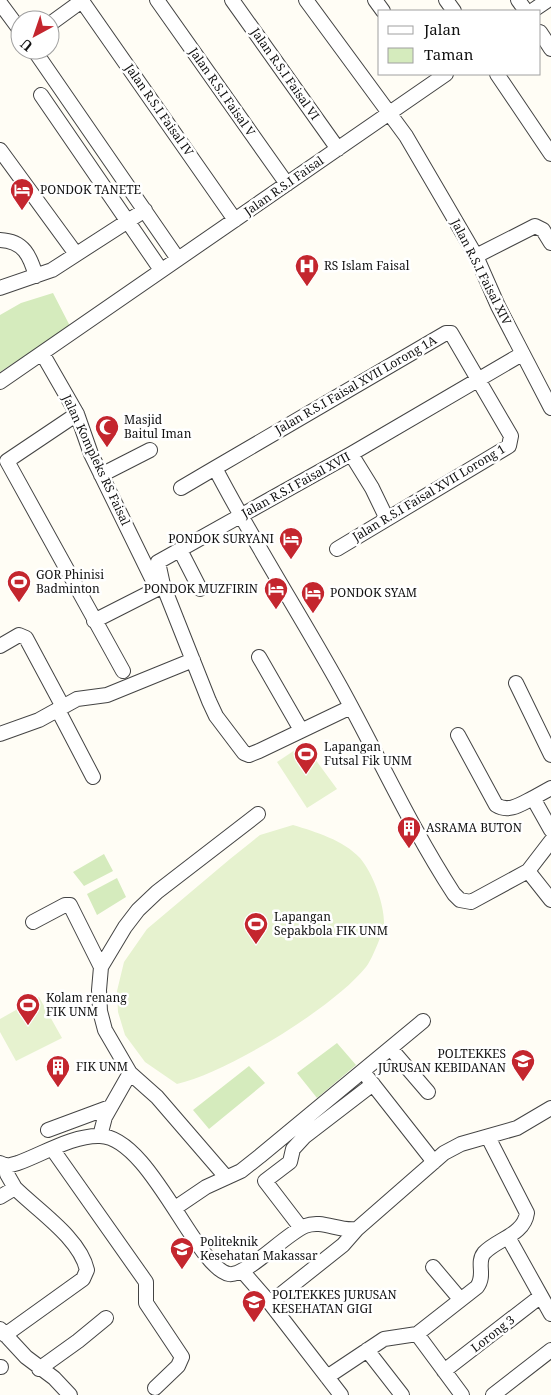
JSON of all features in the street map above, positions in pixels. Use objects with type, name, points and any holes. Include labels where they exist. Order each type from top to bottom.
[{"type":"street","points":[[60,16],[82,0]]},
{"type":"street","name":"Jalan R.S.I Faisal IV","points":[[82,0],[235,220]]},
{"type":"street","name":"Jalan R.S.I Faisal V","points":[[157,0],[287,184]]},
{"type":"street","name":"Jalan R.S.I Faisal VI","points":[[232,0],[338,149]]},
{"type":"street","name":"Jalan R.S.I Faisal XIV","points":[[306,0],[410,144],[476,256],[522,354],[551,408]]},
{"type":"street","points":[[533,10],[548,0]]},
{"type":"street","points":[[0,3],[10,16]]},
{"type":"street","points":[[541,34],[551,49]]},
{"type":"street","points":[[41,60],[178,259]]},
{"type":"street","points":[[498,75],[551,154]]},
{"type":"street","name":"Jalan R.S.I Faisal","points":[[0,382],[390,114],[431,78]]},
{"type":"street","points":[[41,96],[161,270]]},
{"type":"street","points":[[80,151],[97,140]]},
{"type":"street","points":[[0,150],[76,254]]},
{"type":"street","points":[[0,288],[52,270],[145,210]]},
{"type":"street","points":[[476,256],[535,226],[543,230],[551,243]]},
{"type":"street","points":[[0,240],[16,243],[24,247],[36,276]]},
{"type":"street","name":"Jalan R.S.I Faisal XVII Lorong 1A","points":[[182,488],[446,332],[452,334],[479,379]]},
{"type":"street","name":"Jalan Kompleks RS Faisal","points":[[42,353],[77,414],[91,454],[188,655]]},
{"type":"street","name":"Jalan R.S.I Faisal XVII","points":[[188,655],[158,566],[161,560],[351,454],[522,354]]},
{"type":"street","name":"Jalan R.S.I Faisal XVII Lorong 1","points":[[337,549],[509,446],[511,436],[479,379]]},
{"type":"street","points":[[77,414],[7,461],[123,671]]},
{"type":"street","points":[[101,475],[150,450]]},
{"type":"street","points":[[351,454],[372,488],[386,519]]},
{"type":"street","points":[[215,468],[351,707],[413,824],[443,876],[460,900],[471,902],[528,871],[551,841]]},
{"type":"street","points":[[180,550],[200,589]]},
{"type":"street","points":[[94,621],[157,589]]},
{"type":"street","points":[[0,646],[20,635],[26,638],[93,778]]},
{"type":"street","points":[[0,734],[21,728],[83,697],[96,698],[107,696],[188,655],[216,716],[244,753],[252,754],[351,707]]},
{"type":"street","points":[[259,657],[301,730]]},
{"type":"street","points":[[516,683],[551,755]]},
{"type":"street","points":[[458,735],[496,805],[503,809],[510,809],[551,788]]},
{"type":"street","points":[[533,798],[551,830]]},
{"type":"street","points":[[226,1177],[156,1097],[130,1073],[105,1030],[99,990],[102,967],[125,927],[138,910],[157,892],[258,814]]},
{"type":"street","points":[[528,871],[551,900]]},
{"type":"street","points":[[34,922],[65,905],[70,905],[102,967]]},
{"type":"street","points":[[175,1208],[206,1187],[241,1171],[424,1021]]},
{"type":"street","points":[[391,1049],[428,1092]]},
{"type":"street","points":[[363,1071],[434,1162]]},
{"type":"street","points":[[100,1136],[110,1107],[130,1073]]},
{"type":"street","points":[[301,1228],[265,1181],[290,1162],[293,1149],[304,1138],[373,1084]]},
{"type":"street","points":[[48,1130],[110,1107]]},
{"type":"street","points":[[270,1303],[338,1249],[357,1230],[452,1148],[516,1128],[551,1108]]},
{"type":"street","points":[[70,1395],[54,1378],[39,1369],[3,1331],[83,1279],[87,1270],[82,1256],[69,1240],[14,1188],[4,1164],[53,1150],[84,1138],[100,1136],[118,1142],[130,1151],[175,1208],[200,1246],[222,1272],[235,1274],[243,1272],[268,1250],[301,1228],[315,1224],[344,1230],[357,1230]]},
{"type":"street","points":[[327,1376],[384,1339],[416,1334],[481,1282],[481,1260],[484,1253],[508,1238],[524,1224],[526,1213],[488,1137]]},
{"type":"street","points":[[53,1150],[146,1282],[146,1303],[182,1357],[178,1366],[153,1393]]},
{"type":"street","points":[[0,1197],[14,1188]]},
{"type":"street","points":[[508,1238],[551,1314]]},
{"type":"street","points":[[434,1268],[460,1299]]},
{"type":"street","points":[[243,1272],[270,1303],[341,1395]]},
{"type":"street","name":"Lorong 3","points":[[444,1371],[541,1296]]},
{"type":"street","points":[[39,1369],[106,1318]]},
{"type":"street","points":[[416,1334],[462,1395]]},
{"type":"street","points":[[366,1350],[402,1395]]},
{"type":"street","points":[[493,1395],[551,1350]]},
{"type":"green space","points":[[53,293],[70,326],[0,372],[0,315],[21,303]]},
{"type":"green space","name":"Lapangan Futsal Fik UNM","points":[[304,744],[337,789],[307,808],[277,762]]},
{"type":"green space","name":"Lapangan Sepakbola FIK UNM","points":[[293,825],[337,841],[346,846],[365,864],[377,890],[384,917],[383,929],[374,953],[366,967],[350,983],[330,1001],[305,1019],[251,1053],[198,1077],[177,1084],[145,1062],[125,1035],[118,1012],[117,991],[124,962],[147,929],[230,859],[260,835]]},
{"type":"green space","points":[[104,854],[113,871],[84,886],[73,872]]},
{"type":"green space","points":[[117,878],[126,897],[97,915],[87,894]]},
{"type":"green space","name":"Kolam renang FIK UNM","points":[[39,997],[62,1038],[16,1061],[0,1032],[0,1019]]},
{"type":"green space","points":[[337,1043],[356,1065],[317,1098],[297,1073]]},
{"type":"green space","points":[[249,1066],[265,1083],[209,1129],[193,1110]]},
{"type":"place","name":"PONDOK TANETE","points":[[22,211]]},
{"type":"place","name":"RS Islam Faisal","points":[[307,287]]},
{"type":"place","name":"Masjid Baitul Iman","points":[[107,448]]},
{"type":"place","name":"PONDOK SURYANI","points":[[291,560]]},
{"type":"place","name":"GOR Phinisi Badminton","points":[[19,603]]},
{"type":"place","name":"PONDOK MUZFIRIN","points":[[276,610]]},
{"type":"place","name":"PONDOK SYAM","points":[[313,614]]},
{"type":"place","name":"Lapangan Futsal Fik UNM","points":[[306,775]]},
{"type":"place","name":"ASRAMA BUTON","points":[[409,849]]},
{"type":"place","name":"Lapangan Sepakbola FIK UNM","points":[[256,945]]},
{"type":"place","name":"Kolam renang FIK UNM","points":[[28,1026]]},
{"type":"place","name":"POLTEKKES JURUSAN KEBIDANAN","points":[[523,1082]]},
{"type":"place","name":"FIK UNM","points":[[58,1088]]},
{"type":"place","name":"Politeknik Kesehatan Makassar","points":[[182,1270]]},
{"type":"place","name":"POLTEKKES JURUSAN KESEHATAN GIGI","points":[[254,1323]]}]
